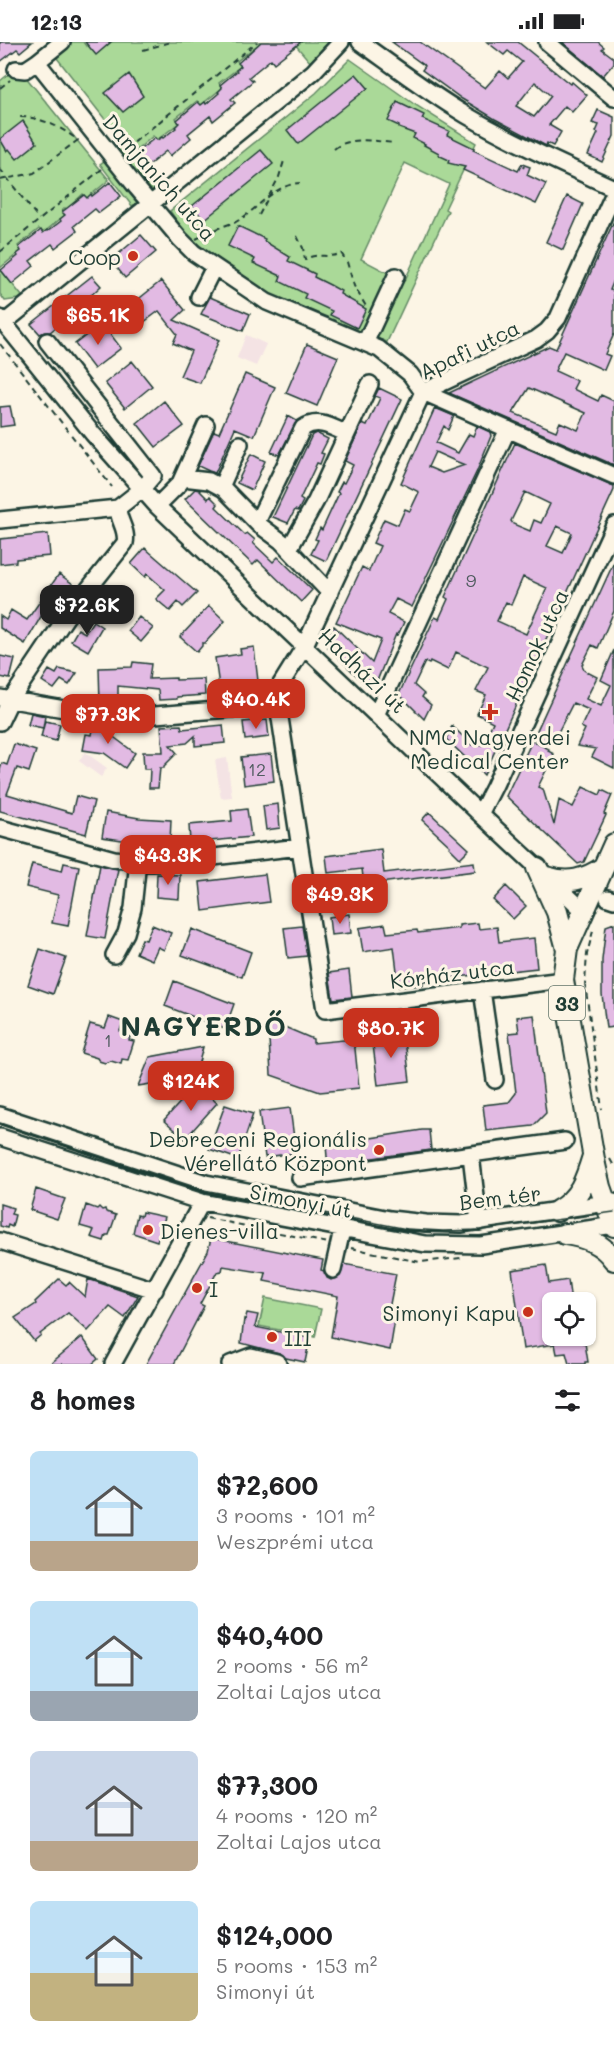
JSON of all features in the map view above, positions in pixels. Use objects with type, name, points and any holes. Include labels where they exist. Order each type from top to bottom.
[{"type":"main road","name":"33","points":[[614,844],[604,867],[589,918],[567,949],[563,980],[601,1155],[600,1187],[610,1203],[614,1226]]},
{"type":"main road","points":[[542,872],[561,880],[573,880],[588,876],[604,867]]},
{"type":"main road","points":[[542,872],[557,912],[567,949]]},
{"type":"main road","points":[[601,1155],[614,1180]]},
{"type":"main road","points":[[557,1211],[571,1202],[579,1193],[601,1155]]},
{"type":"main road","points":[[565,1234],[581,1236],[596,1243],[614,1260]]},
{"type":"street","points":[[16,69],[26,69],[62,42]]},
{"type":"street","points":[[2,321],[318,68],[341,42]]},
{"type":"street","points":[[360,42],[405,76],[465,114],[528,148],[614,188]]},
{"type":"street","points":[[547,42],[614,98]]},
{"type":"street","name":"Damjanich utca","points":[[37,62],[150,204],[189,249],[214,267],[296,322],[379,349],[399,363],[413,377],[423,392],[614,476]]},
{"type":"street","name":"Apafi utca","points":[[304,647],[423,392],[536,339],[550,329],[563,309],[614,193]]},
{"type":"street","points":[[200,297],[214,267]]},
{"type":"street","points":[[365,343],[396,276]]},
{"type":"street","name":"Hadházi út","points":[[2,321],[93,434],[157,506],[589,918]]},
{"type":"street","points":[[0,520],[118,508],[142,489],[153,476],[47,341]]},
{"type":"street","points":[[289,549],[316,501],[370,384]]},
{"type":"street","points":[[256,522],[303,428],[309,424],[320,423],[347,434]]},
{"type":"street","points":[[157,506],[179,485],[206,424]]},
{"type":"street","points":[[376,715],[508,429]]},
{"type":"street","points":[[221,487],[240,444]]},
{"type":"street","points":[[183,477],[209,481],[221,487],[256,522],[289,549],[330,593]]},
{"type":"street","points":[[0,722],[5,700],[125,543],[126,533],[119,518],[118,508]]},
{"type":"street","name":"Homok utca","points":[[480,814],[614,525]]},
{"type":"street","points":[[5,700],[117,718],[255,707],[267,703],[276,692],[304,647]]},
{"type":"street","name":"Kórház utca","points":[[276,692],[325,1010],[563,980]]},
{"type":"street","points":[[0,828],[114,859],[153,863],[299,847]]},
{"type":"street","points":[[114,955],[126,933],[133,908],[138,861]]},
{"type":"street","points":[[483,990],[495,1080]]},
{"type":"street","name":"Simonyi út","points":[[0,1115],[206,1183],[390,1219]]},
{"type":"street","name":"Simonyi út","points":[[0,1137],[202,1203],[425,1244]]},
{"type":"street","points":[[300,1178],[565,1141]]},
{"type":"street","points":[[471,1155],[479,1222]]},
{"type":"street","points":[[114,1364],[202,1203]]},
{"type":"street","name":"Bem tér","points":[[390,1219],[426,1223],[479,1222],[610,1203]]},
{"type":"street","name":"Bem tér","points":[[425,1244],[481,1245],[614,1226]]},
{"type":"street","points":[[333,1270],[342,1230]]},
{"type":"street","points":[[0,1241],[155,1290]]},
{"type":"street","points":[[230,1364],[252,1356],[278,1364]]},
{"type":"path","points":[[143,50],[171,42]]},
{"type":"path","points":[[126,149],[255,43]]},
{"type":"path","points":[[0,180],[34,173],[78,140],[51,124],[28,117],[17,117]]},
{"type":"path","points":[[334,149],[341,144],[361,141],[394,143]]},
{"type":"path","points":[[259,215],[281,173],[284,160]]},
{"type":"path","points":[[0,169],[40,220]]},
{"type":"path","points":[[0,252],[102,169]]},
{"type":"path","points":[[191,240],[236,222],[271,194],[289,185],[300,183]]},
{"type":"path","points":[[297,236],[303,248],[305,260],[311,256],[331,257],[341,254],[347,262],[357,292]]},
{"type":"path","points":[[0,344],[112,487]]},
{"type":"path","points":[[589,918],[585,983],[602,1110]]},
{"type":"path","points":[[601,1155],[614,1166]]},
{"type":"shaded area","points":[[246,335],[266,344],[256,366],[237,358]]},
{"type":"shaded area","points":[[85,752],[107,768],[101,777],[79,761]]},
{"type":"shaded area","points":[[227,758],[232,797],[221,798],[215,760]]},
{"type":"green space","points":[[70,42],[83,42],[96,54],[111,42],[270,42],[259,44],[237,61],[241,66],[219,83],[222,88],[201,105],[197,101],[176,118],[179,123],[157,140],[153,136],[132,154],[57,58],[58,53]]},
{"type":"green space","points":[[293,42],[329,42],[310,62]]},
{"type":"green space","points":[[350,59],[414,104],[476,143],[445,209],[448,211],[387,342],[373,337],[398,285],[405,280],[449,184],[405,163],[361,259],[390,274],[364,335],[265,292],[195,242],[183,230],[170,211],[316,93]]},
{"type":"green space","points":[[10,73],[25,76],[109,180],[87,198],[83,194],[67,209],[65,208],[62,211],[65,215],[43,233],[39,229],[18,246],[21,251],[0,268],[0,81]]},
{"type":"green space","points":[[122,146],[155,188],[147,189],[115,152]]},
{"type":"green space","points":[[107,159],[137,199],[132,206],[100,164]]},
{"type":"green space","points":[[0,269],[22,296],[19,299],[5,301],[0,294]]},
{"type":"green space","points":[[265,1298],[321,1309],[315,1337],[259,1326]]},
{"type":"building","points":[[0,42],[32,42],[20,52],[17,49],[0,62]]},
{"type":"building","points":[[85,42],[111,42],[96,55]]},
{"type":"building","points":[[261,42],[301,42],[274,63],[271,59],[249,77],[253,81],[231,99],[235,103],[213,121],[210,116],[188,134],[191,138],[170,156],[166,151],[144,169],[133,155],[155,138],[157,140],[163,138],[176,128],[179,123],[177,120],[198,102],[201,105],[205,102],[206,104],[219,93],[222,88],[220,85],[241,66],[238,63]]},
{"type":"building","points":[[392,42],[420,42],[485,88],[500,71],[508,78],[522,62],[508,51],[504,55],[487,42],[518,42],[587,95],[572,112],[565,106],[549,125],[561,132],[553,146],[547,143],[546,146],[462,99],[422,70],[425,66]],"holes":[[[535,82],[551,96],[534,117],[516,106]]]},
{"type":"building","points":[[562,42],[598,42],[604,47],[602,49],[614,58],[614,63],[603,76]]},
{"type":"building","points":[[129,74],[143,96],[123,112],[105,93]]},
{"type":"building","points":[[356,74],[368,88],[298,144],[287,130]]},
{"type":"building","points":[[397,102],[424,115],[422,119],[449,131],[447,135],[474,148],[473,150],[518,171],[522,164],[530,167],[527,175],[546,184],[536,204],[463,170],[465,167],[448,163],[449,160],[413,138],[415,134],[388,121]]},
{"type":"building","points":[[598,110],[614,117],[614,136],[602,162],[588,155],[598,133],[596,132],[599,125],[592,123]]},
{"type":"building","points":[[23,121],[37,143],[17,159],[9,149],[7,151],[0,139]]},
{"type":"building","points":[[261,150],[273,164],[204,220],[192,206]]},
{"type":"building","points":[[110,182],[121,196],[99,213],[95,209],[74,226],[77,231],[55,248],[52,244],[30,261],[34,266],[12,284],[1,270],[18,256],[17,254],[21,251],[19,247],[41,230],[43,233],[48,231],[61,221],[60,219],[65,215],[62,212],[84,195],[87,198],[91,194],[92,196]]},
{"type":"building","points":[[567,196],[583,204],[563,250],[546,242]]},
{"type":"building","points":[[614,221],[614,280],[610,290],[614,291],[614,334],[605,354],[610,356],[604,370],[564,352],[555,371],[577,381],[573,389],[598,401],[601,395],[614,401],[614,465],[449,393],[549,346],[556,349]],"holes":[[[529,388],[586,413],[578,430],[560,422],[556,431],[513,413]]]},
{"type":"building","points":[[238,226],[265,239],[264,241],[290,257],[288,261],[315,274],[314,277],[341,291],[340,294],[366,309],[357,328],[330,315],[332,311],[304,298],[306,294],[279,281],[281,276],[253,263],[255,259],[228,246]]},
{"type":"building","name":"Coop","points":[[141,235],[156,252],[125,278],[111,260]]},
{"type":"building","points":[[92,276],[101,286],[89,297],[91,300],[50,332],[40,334],[31,324]]},
{"type":"building","points":[[161,281],[185,310],[174,320],[219,340],[200,383],[180,376],[191,351],[173,343],[177,334],[159,311],[140,325],[125,310]]},
{"type":"building","points":[[210,297],[250,314],[243,331],[201,314]]},
{"type":"building","points":[[102,323],[121,348],[94,369],[75,344]]},
{"type":"building","points":[[307,344],[338,357],[317,406],[286,393]]},
{"type":"building","points":[[132,361],[152,386],[125,408],[105,383]]},
{"type":"building","points":[[245,374],[275,387],[254,436],[235,428],[215,473],[209,471],[198,466],[214,431],[219,433]]},
{"type":"building","points":[[379,388],[402,399],[326,561],[311,554],[318,540],[315,539],[320,528],[322,530],[339,493],[337,492],[353,465],[345,461],[362,424],[367,426],[380,398],[375,396]]},
{"type":"building","points":[[164,401],[184,426],[156,447],[137,423]]},
{"type":"building","points":[[10,406],[14,425],[0,427],[0,407]]},
{"type":"building","points":[[435,408],[454,416],[448,430],[444,426],[436,443],[458,453],[469,434],[473,436],[477,426],[490,432],[491,436],[477,471],[412,607],[396,599],[388,614],[404,622],[398,635],[396,634],[377,681],[364,683],[325,644],[334,626],[372,663],[381,640],[336,622],[362,567],[369,571],[380,546],[373,543],[384,519],[398,525],[405,509],[410,511],[419,492],[401,483]],"holes":[[[435,452],[465,465],[442,473],[428,467]]]},
{"type":"building","points":[[288,416],[297,421],[279,455],[271,452]]},
{"type":"building","points":[[316,433],[328,439],[321,453],[324,454],[320,464],[317,463],[300,499],[303,501],[298,511],[295,510],[288,523],[273,517],[312,435]]},
{"type":"building","points":[[515,443],[614,486],[484,775],[473,764],[464,760],[466,758],[446,739],[452,726],[472,745],[474,742],[482,745],[493,722],[477,714],[486,695],[476,691],[488,667],[456,652],[448,670],[430,661],[429,664],[425,662],[414,685],[431,705],[424,719],[399,694],[435,617],[439,619],[448,599],[445,597]],"holes":[[[525,492],[550,504],[541,523],[534,520],[530,531],[511,521]],[[557,526],[572,533],[563,553],[547,546]],[[523,577],[547,588],[526,634],[497,621],[506,602],[511,605]]]},
{"type":"building","points":[[251,454],[265,461],[252,490],[237,483]]},
{"type":"building","points":[[195,489],[208,499],[210,496],[218,504],[216,507],[245,535],[247,533],[255,540],[253,543],[273,562],[278,557],[312,590],[301,602],[258,560],[253,565],[185,499]]},
{"type":"building","points":[[48,534],[50,556],[16,559],[16,562],[0,564],[0,539]]},
{"type":"building","points":[[145,548],[197,593],[183,607],[178,602],[170,611],[156,599],[165,590],[147,574],[145,577],[131,564]]},
{"type":"building","points":[[614,562],[614,611],[598,648],[592,645],[582,665],[585,671],[597,677],[586,699],[601,706],[611,685],[601,680],[614,650],[614,768],[592,757],[596,749],[577,746],[585,729],[581,727],[589,710],[573,703],[553,742],[533,739]]},
{"type":"building","points":[[59,574],[73,584],[50,618],[43,613],[25,644],[0,628],[0,616],[6,620],[11,610],[27,620]]},
{"type":"building","points":[[107,585],[125,599],[114,614],[96,601]]},
{"type":"building","points":[[209,606],[225,621],[205,643],[202,643],[197,652],[180,637]]},
{"type":"building","points":[[139,617],[153,628],[141,642],[128,631]]},
{"type":"building","points":[[93,621],[102,627],[88,651],[71,641],[78,629],[85,633]]},
{"type":"building","points":[[254,647],[258,681],[231,684],[232,691],[220,693],[215,658],[241,654],[240,649]]},
{"type":"building","points":[[0,656],[15,659],[10,679],[0,677]]},
{"type":"building","points":[[133,662],[151,664],[149,679],[204,679],[205,695],[159,700],[158,690],[118,686],[118,702],[100,702],[99,668],[132,667]]},
{"type":"building","points":[[59,669],[77,673],[69,685],[61,680],[54,689],[42,681],[49,670],[56,674]]},
{"type":"building","points":[[31,713],[45,716],[43,728],[28,725]]},
{"type":"building","points":[[267,720],[269,737],[245,740],[243,722]]},
{"type":"building","points":[[45,721],[60,724],[56,741],[41,737]]},
{"type":"building","points":[[94,724],[112,727],[111,735],[135,753],[125,768],[104,753],[83,750],[86,734],[92,735]]},
{"type":"building","points":[[181,725],[182,729],[223,725],[225,743],[195,746],[195,736],[187,743],[170,745],[177,753],[164,768],[160,768],[158,788],[149,788],[150,769],[144,769],[143,752],[163,752],[161,726]]},
{"type":"building","points":[[532,741],[554,754],[538,787],[543,789],[554,825],[559,800],[573,807],[583,787],[600,795],[602,790],[612,795],[604,814],[606,815],[584,862],[578,864],[506,796]]},
{"type":"building","points":[[14,744],[36,751],[29,772],[17,768],[7,794],[72,813],[76,796],[94,801],[86,834],[0,811],[0,770],[2,763],[7,765]]},
{"type":"building","points":[[271,754],[274,781],[244,785],[241,757]]},
{"type":"building","points":[[278,804],[280,828],[266,830],[263,806]]},
{"type":"building","points":[[247,809],[251,837],[190,843],[189,825],[232,821],[231,811]]},
{"type":"building","points":[[106,812],[139,818],[171,820],[170,842],[135,842],[102,837]]},
{"type":"building","points":[[429,812],[469,849],[460,858],[422,820]]},
{"type":"building","points":[[381,849],[384,873],[474,862],[475,871],[364,885],[362,869],[328,873],[326,856]]},
{"type":"building","points":[[64,863],[79,866],[68,926],[52,923],[58,895],[26,887],[32,864],[62,871]]},
{"type":"building","points":[[100,865],[118,869],[105,939],[87,936]]},
{"type":"building","points":[[157,874],[180,875],[179,899],[156,897]]},
{"type":"building","points":[[265,874],[269,902],[203,911],[200,882]]},
{"type":"building","points":[[506,886],[526,906],[513,919],[493,900]]},
{"type":"building","points":[[349,914],[351,933],[331,935],[329,917]]},
{"type":"building","points":[[478,923],[479,929],[497,927],[499,942],[534,938],[537,968],[423,981],[423,985],[399,987],[394,947],[363,952],[359,928],[385,924],[387,933],[417,930],[418,933],[459,928],[459,925]]},
{"type":"building","points":[[614,923],[614,1027],[606,1028],[602,994],[602,960],[606,926]]},
{"type":"building","points":[[152,925],[171,933],[164,950],[158,947],[152,960],[136,953],[142,939],[146,940]]},
{"type":"building","points":[[302,926],[307,956],[288,958],[284,928]]},
{"type":"building","points":[[192,929],[251,952],[242,977],[182,955]]},
{"type":"building","points":[[40,949],[66,958],[53,994],[28,985]]},
{"type":"building","points":[[349,970],[352,997],[333,999],[329,973]]},
{"type":"building","points":[[174,981],[234,1004],[225,1029],[165,1006]]},
{"type":"building","points":[[534,1015],[546,1113],[533,1126],[486,1131],[483,1105],[509,1102],[516,1093],[509,1033],[519,1032],[517,1017]]},
{"type":"building","points":[[109,1017],[123,1022],[120,1031],[130,1036],[129,1040],[134,1041],[128,1060],[122,1059],[121,1064],[111,1061],[105,1063],[81,1053],[90,1024],[105,1028]]},
{"type":"building","points":[[268,1020],[313,1039],[313,1043],[354,1039],[359,1088],[320,1092],[271,1075]]},
{"type":"building","points":[[404,1032],[410,1081],[378,1085],[372,1037]]},
{"type":"building","points":[[203,1047],[195,1077],[138,1086],[150,1057]]},
{"type":"building","points":[[197,1084],[217,1103],[185,1139],[164,1120]]},
{"type":"building","points":[[225,1105],[253,1114],[238,1159],[209,1149]]},
{"type":"building","points":[[290,1108],[296,1153],[265,1157],[259,1112]]},
{"type":"building","name":"Debreceni Regionális Vérellátó Központ","points":[[429,1130],[431,1150],[329,1164],[326,1145]]},
{"type":"building","points":[[36,1189],[65,1199],[57,1219],[30,1210]]},
{"type":"building","points":[[0,1204],[13,1208],[11,1214],[15,1215],[12,1227],[0,1226]]},
{"type":"building","points":[[86,1205],[105,1209],[106,1212],[116,1215],[109,1235],[106,1235],[104,1241],[91,1237],[94,1230],[80,1226]]},
{"type":"building","name":"Dienes-villa","points":[[142,1212],[165,1217],[157,1241],[133,1233],[137,1215],[141,1216]]},
{"type":"building","points":[[211,1238],[323,1260],[321,1270],[331,1280],[340,1276],[344,1264],[396,1274],[387,1319],[395,1320],[390,1350],[331,1337],[338,1296],[264,1281],[266,1273],[223,1266],[222,1271],[217,1272],[200,1304],[204,1306],[174,1364],[146,1364],[208,1251]]},
{"type":"building","name":"Simonyi Kapu","points":[[546,1265],[549,1283],[568,1280],[570,1292],[542,1292],[542,1346],[523,1349],[512,1270]]},
{"type":"building","points":[[59,1279],[66,1285],[69,1282],[85,1297],[88,1279],[138,1296],[125,1318],[110,1307],[88,1331],[68,1313],[34,1341],[15,1318],[36,1304],[35,1302]]},
{"type":"building","name":"III","points":[[247,1313],[258,1315],[255,1327],[310,1338],[305,1362],[241,1343]]},
{"type":"building","points":[[82,1337],[98,1359],[92,1364],[50,1364]]},
{"type":"building","name":"Simonyi Kapu","points":[[555,1346],[585,1346],[588,1362],[569,1364],[566,1353],[557,1354]]},
{"type":"tram line","points":[[0,1123],[204,1190],[407,1229],[480,1230],[614,1212]]},
{"type":"place","name":"Coop","points":[[133,256]]},
{"type":"place","name":"NMC Nagyerdei Medical Center","points":[[490,712]]},
{"type":"place","name":"Debreceni Regionális Vérellátó Központ","points":[[379,1150]]},
{"type":"place","name":"Dienes-villa","points":[[148,1230]]},
{"type":"place","name":"I","points":[[197,1288]]},
{"type":"place","name":"Simonyi Kapu","points":[[528,1312]]},
{"type":"place","name":"III","points":[[272,1337]]},
{"type":"district","name":"NAGYERDŐ","points":[[204,1025]]}]
